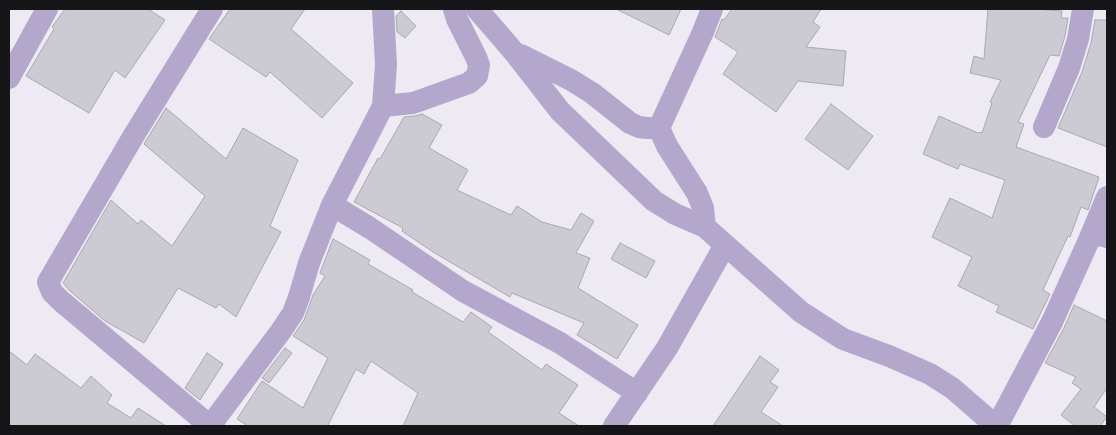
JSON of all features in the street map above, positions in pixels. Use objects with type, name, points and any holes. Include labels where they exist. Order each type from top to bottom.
[{"type":"street","points":[[9,78],[47,9]]},
{"type":"street","points":[[212,9],[134,135],[48,282],[52,292],[210,426],[293,313],[309,262],[332,205],[383,106],[386,65],[383,9]]},
{"type":"street","points":[[383,106],[413,104],[470,82],[477,76],[479,65],[454,9]]},
{"type":"street","points":[[705,227],[703,208],[697,193],[667,146],[659,128],[712,9]]},
{"type":"street","points":[[1044,127],[1069,68],[1078,39],[1083,9]]},
{"type":"street","points":[[483,11],[560,111],[654,201],[675,214],[705,227],[801,312],[843,339],[930,374],[952,388],[997,426],[1098,238],[1107,197]]},
{"type":"street","points":[[514,52],[592,93],[630,123],[639,127],[659,128]]},
{"type":"street","points":[[332,205],[370,228],[463,291],[560,343],[637,392]]},
{"type":"street","points":[[614,426],[667,348],[725,245]]},
{"type":"building","points":[[65,9],[148,9],[165,20],[125,78],[115,70],[89,113],[26,76],[54,29],[52,27]]},
{"type":"building","points":[[230,9],[305,9],[291,29],[353,83],[322,118],[270,72],[266,77],[209,39]]},
{"type":"building","points":[[616,9],[681,9],[669,35]]},
{"type":"building","points":[[732,9],[821,9],[813,22],[820,27],[806,47],[846,51],[843,86],[798,81],[776,112],[723,74],[738,52],[715,37],[722,19],[724,20]]},
{"type":"building","points":[[988,9],[1062,11],[1061,18],[1068,18],[1059,56],[1050,55],[1018,122],[1024,124],[1016,147],[1099,177],[1088,210],[1081,207],[1070,237],[1068,236],[1043,290],[1050,294],[1033,329],[996,312],[999,306],[958,286],[972,257],[932,237],[950,198],[992,218],[1005,180],[960,164],[958,169],[923,154],[939,116],[982,133],[992,103],[990,102],[1001,80],[970,73],[974,56],[984,59]]},
{"type":"building","points":[[401,11],[416,26],[405,38],[397,32],[396,16]]},
{"type":"building","points":[[1095,20],[1107,20],[1107,147],[1058,128],[1082,72],[1091,43]]},
{"type":"building","points":[[831,104],[873,136],[848,170],[805,139]]},
{"type":"building","points":[[166,108],[226,159],[243,128],[298,160],[270,226],[281,232],[236,317],[219,304],[216,308],[178,288],[144,343],[105,321],[63,283],[111,200],[138,224],[141,220],[172,246],[205,196],[144,144]]},
{"type":"building","points":[[422,114],[442,125],[429,148],[468,170],[457,190],[511,215],[517,206],[542,222],[571,230],[581,213],[594,221],[576,253],[590,258],[578,288],[638,325],[617,359],[577,335],[584,323],[512,293],[510,297],[433,252],[402,231],[403,228],[354,202],[378,158],[380,159],[404,117]]},
{"type":"building","points":[[333,239],[370,260],[368,264],[463,322],[471,312],[492,327],[488,332],[542,370],[546,364],[578,385],[559,413],[579,426],[403,426],[418,393],[371,361],[364,374],[356,369],[328,425],[331,426],[248,426],[237,419],[262,381],[303,408],[328,358],[293,336],[304,320],[313,295],[325,276],[320,273]]},
{"type":"building","points":[[620,243],[655,261],[646,278],[611,259]]},
{"type":"building","points":[[1074,305],[1107,321],[1107,388],[1094,407],[1107,417],[1100,426],[1075,426],[1061,415],[1081,389],[1072,383],[1076,377],[1045,363]]},
{"type":"building","points":[[285,348],[292,353],[269,383],[262,378]]},
{"type":"building","points":[[9,351],[27,365],[35,354],[81,388],[91,376],[112,395],[107,403],[131,418],[138,408],[166,426],[9,426]]},
{"type":"building","points":[[207,353],[223,364],[200,400],[185,388]]},
{"type":"building","points":[[760,356],[779,370],[770,382],[778,387],[761,412],[783,426],[713,426]]}]
